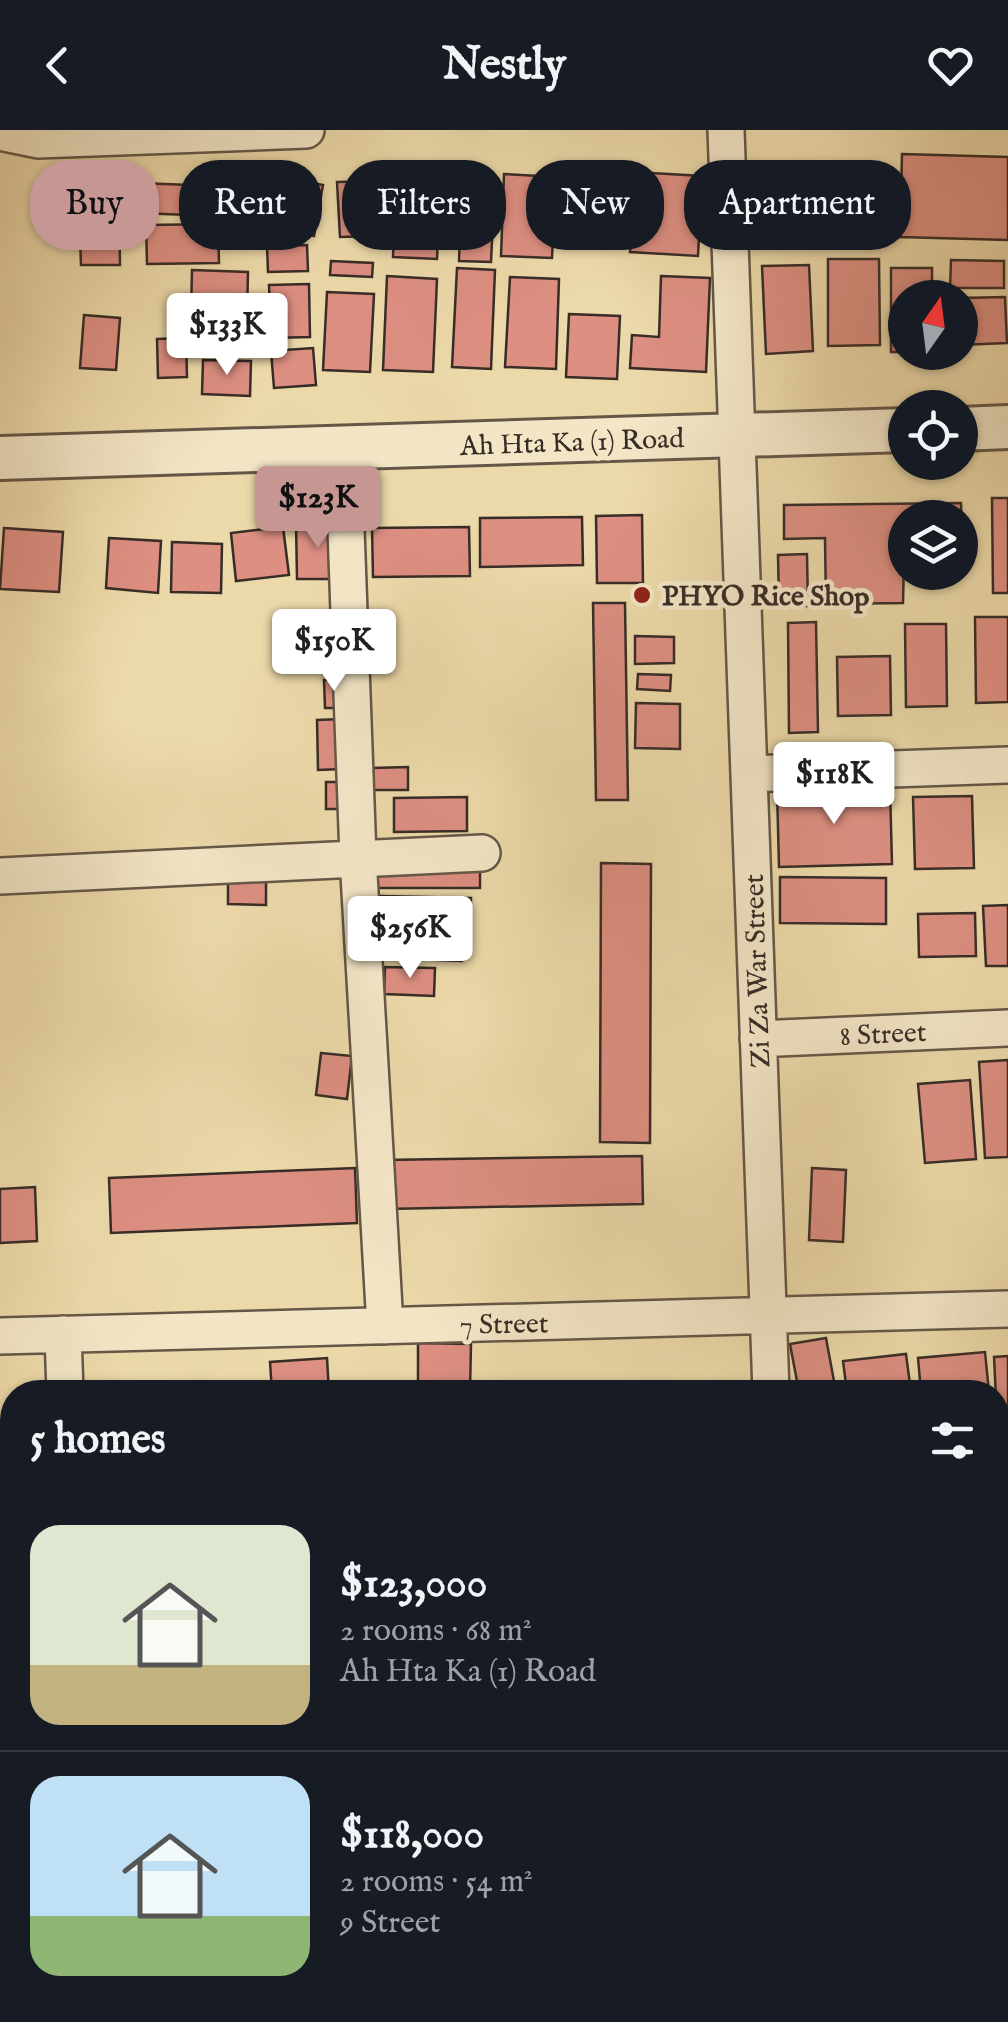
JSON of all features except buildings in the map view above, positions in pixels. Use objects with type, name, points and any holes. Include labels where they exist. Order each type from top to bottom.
[{"type":"street","points":[[1,133],[38,140],[306,130]]},
{"type":"street","name":"Zi Za War Street","points":[[726,130],[771,1380]]},
{"type":"street","points":[[978,428],[1008,427]]},
{"type":"street","name":"Ah Hta Ka (1) Road","points":[[0,458],[888,431]]},
{"type":"street","points":[[343,448],[358,858],[386,1326]]},
{"type":"street","points":[[749,774],[1008,765]]},
{"type":"street","points":[[0,876],[482,853]]},
{"type":"street","name":"8 Street","points":[[758,1039],[1008,1028]]},
{"type":"street","name":"7 Street","points":[[0,1336],[1008,1310]]},
{"type":"street","points":[[62,1334],[64,1380]]},
{"type":"place","name":"PHYO Rice Shop","points":[[642,595]]}]
